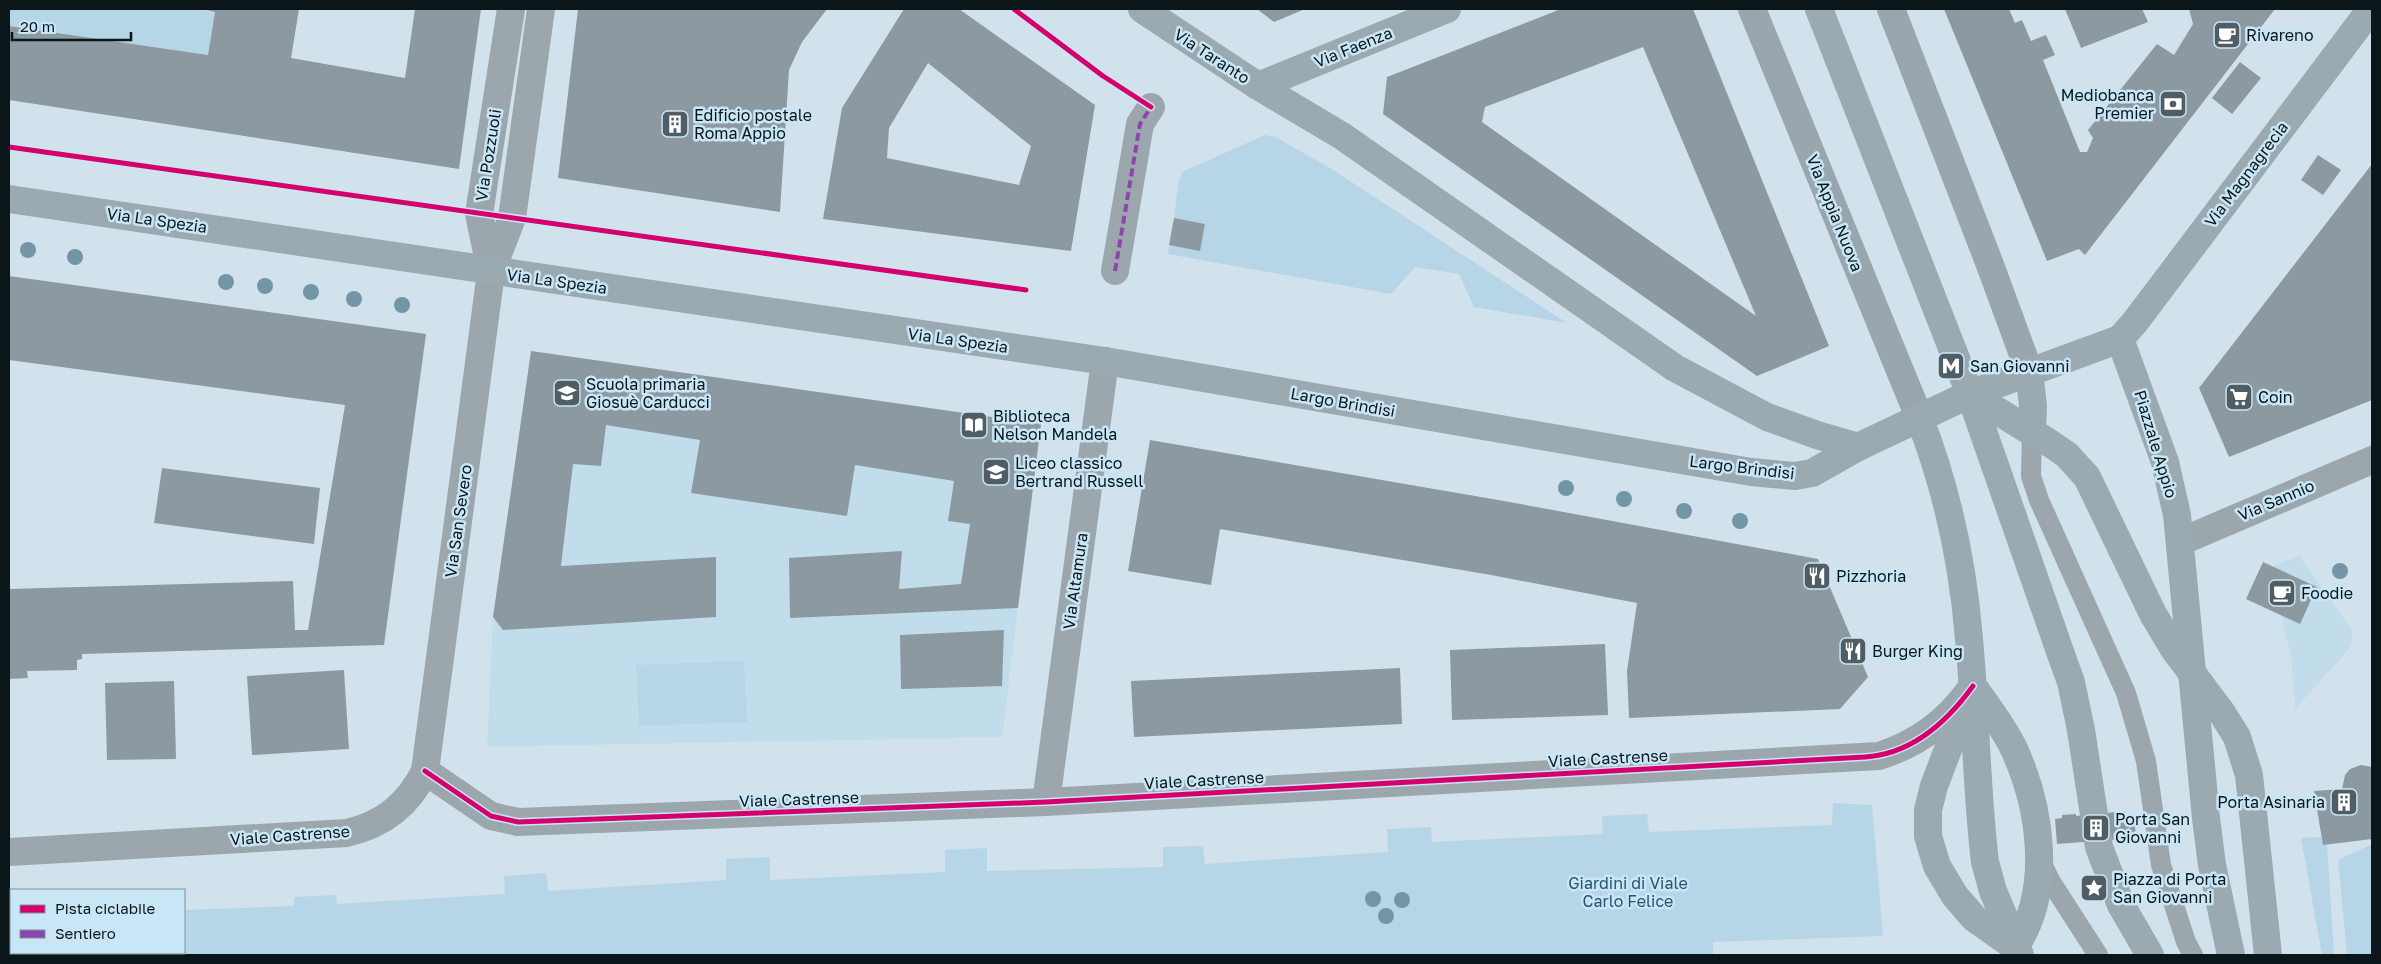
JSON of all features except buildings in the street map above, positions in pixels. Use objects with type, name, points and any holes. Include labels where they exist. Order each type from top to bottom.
[{"type":"main road","name":"Via Taranto","points":[[1142,9],[1258,86]]},
{"type":"main road","name":"Via Faenza","points":[[1258,86],[1406,16],[1447,9]]},
{"type":"main road","name":"Via Appia Nuova","points":[[1752,9],[1919,417]]},
{"type":"main road","points":[[1820,9],[1970,394],[2071,682],[2081,730],[2099,847],[2121,905],[2150,955]]},
{"type":"main road","points":[[1891,9],[2029,371],[2033,406],[2032,430]]},
{"type":"main road","name":"Via Magnagrecia","points":[[2120,339],[2135,322],[2371,9]]},
{"type":"main road","points":[[1258,86],[1348,140],[1675,368],[1767,416],[1817,436],[1858,447],[1970,394],[2120,339]]},
{"type":"main road","name":"Via La Spezia","points":[[9,199],[491,272],[1105,361]]},
{"type":"main road","name":"Piazzale Appio","points":[[2120,339],[2165,462],[2177,515],[2206,818],[2212,865],[2231,955]]},
{"type":"main road","name":"Largo Brindisi","points":[[1105,361],[1761,473],[1795,476],[1812,473],[1858,447]]},
{"type":"main road","name":"Piazzale Appio","points":[[1970,394],[2032,430],[2067,455],[2087,477],[2153,614],[2194,678]]},
{"type":"main road","points":[[1919,417],[1934,457],[1956,549],[1969,637],[1985,862],[1993,891],[2015,952]]},
{"type":"main road","points":[[2194,678],[2231,726],[2246,763],[2254,815],[2268,955]]},
{"type":"main road","points":[[1972,686],[2004,730],[2022,768],[2033,805],[2039,856],[2038,878],[2032,913],[2015,952]]},
{"type":"main road","points":[[1972,686],[1934,786],[1928,810],[1928,836],[1937,866],[1955,896],[1974,918],[2015,952]]},
{"type":"street","name":"Via Pozzuoli","points":[[491,272],[479,214],[511,9]]},
{"type":"street","name":"Via Pozzuoli","points":[[491,272],[512,218],[541,9]]},
{"type":"street","points":[[1115,271],[1140,124],[1151,107]]},
{"type":"street","name":"Via San Severo","points":[[424,771],[491,272]]},
{"type":"street","name":"Via Altamura","points":[[1046,802],[1105,361]]},
{"type":"street","name":"Via Sannio","points":[[2180,542],[2372,460]]},
{"type":"street","name":"Viale Castrense","points":[[9,852],[347,833],[375,824],[396,811],[407,800],[424,771],[485,813],[502,820],[518,822],[1046,802],[1880,756],[1901,749],[1936,726],[1960,703],[1972,686]]},
{"type":"lane","points":[[2032,430],[2031,476],[2039,500],[2126,692],[2143,747],[2161,865],[2186,942],[2194,955]]},
{"type":"lane","points":[[2039,856],[2051,882],[2098,955]]},
{"type":"shaded area","points":[[531,351],[1041,424],[1002,737],[487,747],[493,617]]},
{"type":"shaded area","points":[[2300,556],[2351,629],[2353,640],[2350,648],[2295,709],[2291,656],[2281,615],[2246,599],[2263,562],[2272,566]]},
{"type":"green space","points":[[9,9],[195,9],[215,12],[208,55],[9,26]]},
{"type":"green space","points":[[1265,135],[1275,137],[1330,168],[1567,323],[1474,307],[1459,274],[1415,267],[1391,294],[1168,254],[1169,245],[1200,250],[1205,224],[1174,218],[1179,179],[1184,171]]},
{"type":"green space","points":[[744,661],[747,722],[639,726],[636,665]]},
{"type":"green space","name":"Giardini di Viale Carlo Felice","points":[[1833,803],[1872,805],[1883,936],[1713,942],[1713,955],[9,955],[9,917],[10,954],[185,954],[185,910],[294,906],[294,897],[336,895],[337,904],[505,894],[504,876],[546,873],[548,891],[726,880],[726,859],[770,857],[770,880],[945,872],[945,850],[987,848],[987,871],[1163,867],[1163,847],[1203,846],[1205,864],[1388,852],[1387,829],[1431,827],[1432,842],[1603,834],[1602,816],[1647,814],[1649,832],[1832,825]]},
{"type":"green space","points":[[2322,837],[2323,845],[2327,844],[2334,955],[2322,955],[2301,838]]},
{"type":"green space","points":[[2372,844],[2372,955],[2347,955],[2338,860]]},
{"type":"marked path","points":[[1115,271],[1140,124],[1151,107]]},
{"type":"cycle path","points":[[1014,9],[1103,76],[1151,107]]},
{"type":"cycle path","points":[[9,147],[1026,290]]},
{"type":"cycle path","points":[[425,771],[491,816],[518,822],[1046,802],[1882,755],[1913,743],[1926,734],[1952,712],[1973,686]]},
{"type":"place","name":"Rivareno","points":[[2227,35]]},
{"type":"place","name":"Mediobanca Premier","points":[[2173,104]]},
{"type":"place","name":"Edificio postale Roma Appio","points":[[675,124]]},
{"type":"place","name":"San Giovanni","points":[[1951,366]]},
{"type":"place","name":"Scuola primaria Giosuè Carducci","points":[[567,393]]},
{"type":"place","name":"Coin","points":[[2239,397]]},
{"type":"place","name":"Biblioteca Nelson Mandela","points":[[974,425]]},
{"type":"place","name":"Liceo classico Bertrand Russell","points":[[996,472]]},
{"type":"place","name":"Pizzhoria","points":[[1817,576]]},
{"type":"place","name":"Foodie","points":[[2282,593]]},
{"type":"place","name":"Burger King","points":[[1853,651]]},
{"type":"place","name":"Porta Asinaria","points":[[2344,802]]},
{"type":"place","name":"Porta San Giovanni","points":[[2096,828]]},
{"type":"place","name":"Piazza di Porta San Giovanni","points":[[2094,888]]}]
